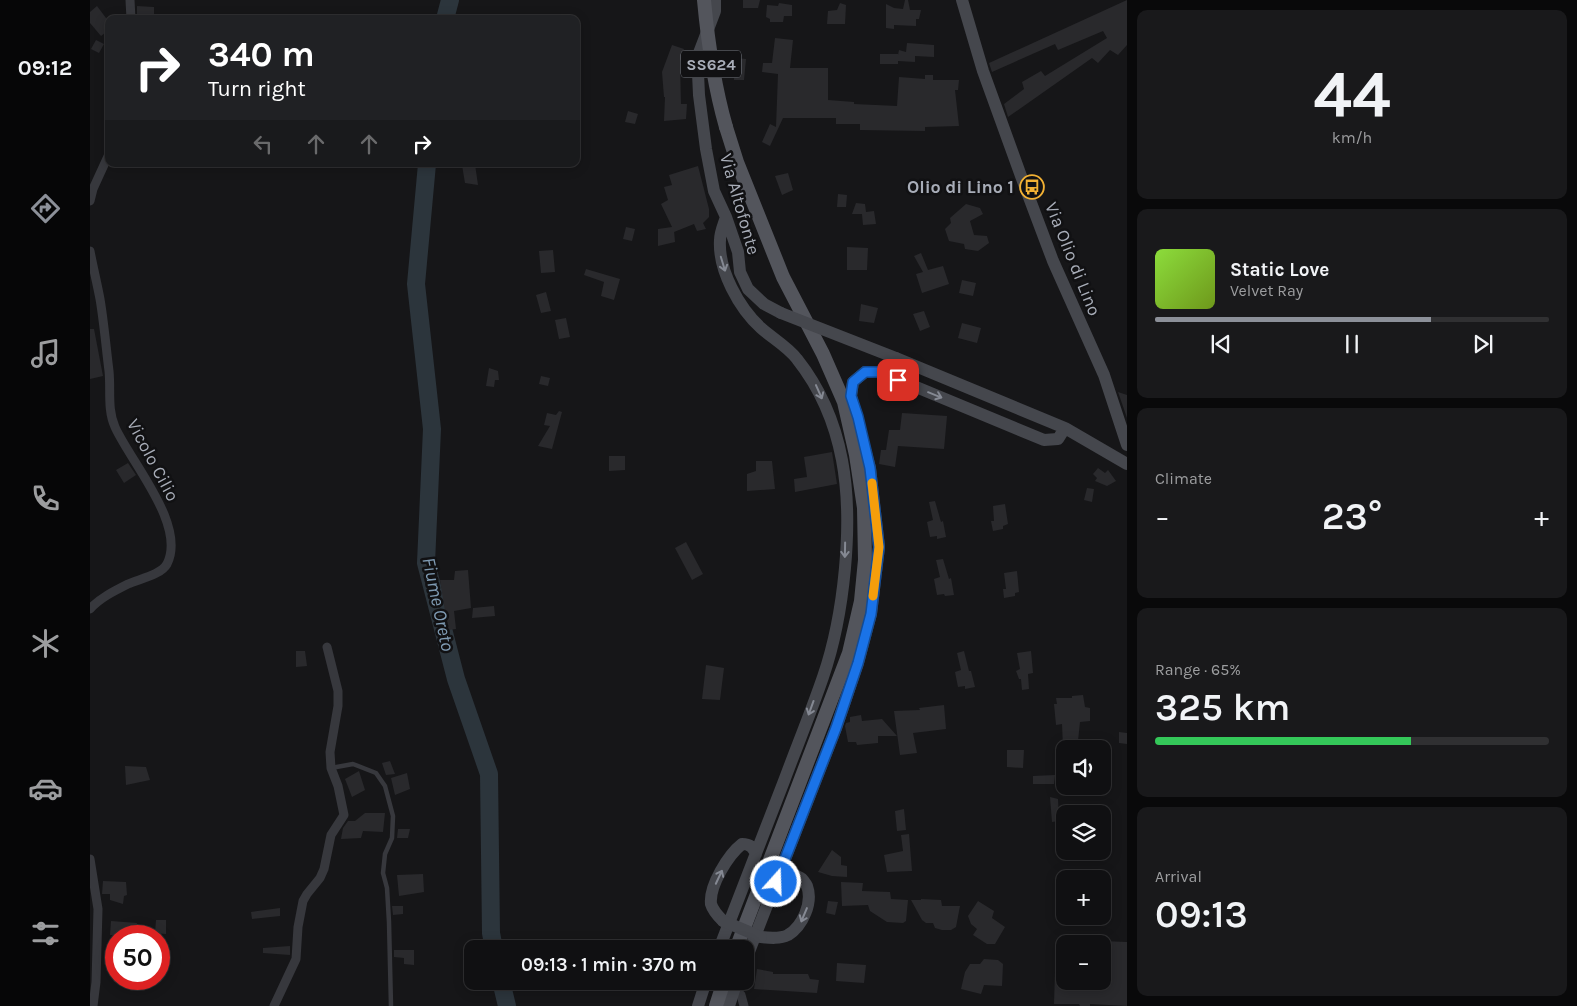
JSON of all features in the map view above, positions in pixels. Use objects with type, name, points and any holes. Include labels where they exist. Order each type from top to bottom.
[{"type":"main road","name":"SS624","points":[[704,0],[709,52],[718,99],[737,162],[783,277],[823,354],[844,402],[856,455],[864,508],[865,560],[861,601],[849,653],[739,940]]},
{"type":"main road","name":"Via Altofonte","points":[[715,0],[715,11],[699,53],[698,95],[714,191],[726,217],[738,252],[740,272],[748,289],[764,304],[781,313],[896,358],[1064,428]]},
{"type":"main road","name":"Via Olio di Lino","points":[[962,0],[983,71],[1030,202],[1052,261],[1104,375],[1127,445]]},
{"type":"main road","points":[[723,940],[824,675],[845,575],[846,497],[842,460],[834,426],[816,385],[795,356],[759,327],[730,286],[720,257],[720,238],[726,217]]},
{"type":"main road","points":[[754,940],[836,728],[858,663],[871,614],[879,547],[870,468],[851,396],[853,382],[865,372],[880,372],[1044,440],[1058,439],[1064,428],[1127,464]]},
{"type":"main road","points":[[756,854],[748,844],[742,844],[728,858],[712,893],[712,904],[715,913],[723,921],[761,937],[776,938],[787,936],[796,929],[803,918],[809,901],[809,891],[805,882],[799,877],[790,876],[776,882]]},
{"type":"main road","points":[[698,1006],[703,990]]},
{"type":"main road","points":[[716,1006],[728,990]]},
{"type":"main road","points":[[730,1006],[731,990]]},
{"type":"street","points":[[130,0],[131,15]]},
{"type":"street","points":[[90,201],[105,164]]},
{"type":"street","name":"Vicolo Cilio","points":[[90,251],[100,298],[109,374],[110,408],[114,426],[130,456],[150,485],[166,519],[171,543],[171,555],[166,566],[158,572],[113,591],[90,609]]},
{"type":"street","points":[[274,1006],[296,959],[298,926],[303,901],[324,869],[331,836],[344,815],[338,786],[331,768],[330,752],[338,706],[338,691],[328,647]]},
{"type":"street","points":[[90,859],[98,909],[96,982],[93,1006]]},
{"type":"street","points":[[737,990],[741,995],[744,1006]]},
{"type":"lane","points":[[331,768],[353,764],[376,772],[386,786],[393,816],[392,838],[386,854],[383,873],[387,888],[391,1006]]},
{"type":"building","points":[[743,0],[760,0],[758,8],[743,8]]},
{"type":"building","points":[[905,0],[908,0],[910,10],[921,10],[919,19],[916,19],[916,26],[894,25],[894,29],[886,28],[886,4],[894,8],[903,9]]},
{"type":"building","points":[[1127,0],[1127,45],[1118,55],[1110,50],[1098,63],[1092,58],[1008,117],[1004,104],[1024,89],[1022,82],[1041,71],[1045,76],[1107,38],[1103,31],[1058,50],[1055,44],[992,72],[989,63]]},
{"type":"building","points":[[779,3],[792,5],[792,16],[784,16],[783,22],[770,22],[770,19],[766,17],[767,5],[778,6]]},
{"type":"building","points":[[840,3],[846,5],[845,24],[827,24],[828,11],[837,10]]},
{"type":"building","points":[[97,6],[105,17],[105,33],[101,36],[90,23],[90,12]]},
{"type":"building","points":[[137,6],[154,7],[154,15],[137,15]]},
{"type":"building","points":[[775,38],[793,40],[790,68],[828,68],[828,100],[854,102],[854,104],[897,106],[899,77],[925,79],[925,75],[933,75],[933,80],[959,80],[958,90],[955,90],[959,126],[925,127],[925,131],[860,130],[860,124],[836,124],[836,118],[783,118],[770,146],[762,142],[770,124],[776,127],[778,74],[762,72],[763,63],[772,63]]},
{"type":"building","points":[[96,40],[104,44],[99,53],[91,49]]},
{"type":"building","points":[[907,43],[934,45],[934,57],[915,56],[915,62],[898,61],[898,64],[880,64],[880,54],[898,55],[899,50],[906,52]]},
{"type":"building","points":[[672,45],[684,49],[680,62],[681,104],[687,104],[686,119],[664,121],[665,97],[662,72]]},
{"type":"building","points":[[735,58],[746,59],[744,80],[734,80]]},
{"type":"building","points":[[628,111],[638,114],[635,124],[625,122]]},
{"type":"building","points":[[698,166],[709,209],[709,217],[703,223],[706,229],[697,231],[694,224],[674,232],[675,242],[658,246],[658,229],[672,227],[661,204],[668,200],[664,187],[672,185],[669,175]]},
{"type":"building","points":[[462,167],[475,167],[478,185],[465,183]]},
{"type":"building","points":[[788,173],[793,190],[782,195],[775,176]]},
{"type":"building","points":[[838,194],[847,195],[846,207],[837,207]]},
{"type":"building","points":[[856,203],[865,204],[866,212],[874,211],[876,224],[863,225],[862,214],[852,214]]},
{"type":"building","points":[[966,204],[980,208],[983,214],[970,221],[974,235],[987,236],[989,243],[978,251],[965,249],[964,244],[949,241],[945,229],[951,223],[950,218]]},
{"type":"building","points":[[626,227],[635,229],[632,241],[623,239]]},
{"type":"building","points":[[847,247],[868,248],[867,270],[847,270]]},
{"type":"building","points":[[553,250],[555,272],[541,273],[539,251]]},
{"type":"building","points":[[921,253],[928,270],[943,266],[949,284],[922,293],[916,274],[923,272],[914,256]]},
{"type":"building","points":[[586,269],[620,279],[614,300],[601,296],[604,282],[584,275]]},
{"type":"building","points":[[962,280],[976,283],[973,296],[959,293]]},
{"type":"building","points":[[546,292],[551,311],[541,313],[536,295]]},
{"type":"building","points":[[861,304],[878,308],[874,323],[859,321]]},
{"type":"building","points":[[924,311],[930,327],[920,331],[913,314]]},
{"type":"building","points":[[566,318],[570,337],[559,339],[555,320]]},
{"type":"building","points":[[962,323],[981,328],[977,343],[958,338]]},
{"type":"building","points":[[90,329],[94,329],[103,376],[90,379]]},
{"type":"building","points":[[489,368],[498,371],[499,380],[495,380],[494,387],[486,386]]},
{"type":"building","points":[[541,376],[550,378],[548,386],[539,384]]},
{"type":"building","points":[[1118,392],[1127,395],[1127,418],[1126,415]]},
{"type":"building","points":[[559,411],[562,412],[552,449],[538,446],[550,426],[544,425],[547,413],[556,415]]},
{"type":"building","points":[[902,413],[947,416],[944,449],[898,446],[895,467],[879,464],[881,450],[886,450],[889,430],[900,430]]},
{"type":"building","points":[[832,452],[837,484],[795,492],[794,479],[807,477],[804,457]]},
{"type":"building","points":[[609,456],[625,456],[625,470],[609,471]]},
{"type":"building","points":[[756,461],[772,461],[775,489],[747,491],[747,474],[756,471]]},
{"type":"building","points":[[128,463],[136,475],[124,483],[116,470]]},
{"type":"building","points":[[1098,468],[1105,473],[1108,470],[1116,481],[1107,486],[1095,481],[1097,478],[1093,474]]},
{"type":"building","points":[[1087,488],[1094,489],[1092,502],[1084,500]]},
{"type":"building","points":[[935,501],[941,522],[943,521],[946,537],[937,539],[937,536],[930,537],[927,522],[933,520],[929,502]]},
{"type":"building","points":[[1005,504],[1008,524],[1003,526],[1003,529],[993,531],[991,521],[994,521],[993,506]]},
{"type":"building","points":[[686,542],[703,574],[692,580],[675,548]]},
{"type":"building","points":[[943,559],[949,579],[951,578],[954,595],[937,595],[934,579],[940,577],[936,560]]},
{"type":"building","points":[[468,570],[471,608],[454,611],[456,629],[448,630],[440,580],[454,580],[455,571]]},
{"type":"building","points":[[1017,571],[1019,592],[1015,593],[1015,596],[1004,598],[1003,589],[1006,589],[1004,573]]},
{"type":"building","points":[[494,606],[495,616],[472,618],[473,608]]},
{"type":"building","points":[[296,651],[305,651],[307,666],[296,667]]},
{"type":"building","points":[[964,651],[975,687],[965,689],[965,686],[958,687],[955,672],[961,670],[957,653]]},
{"type":"building","points":[[1031,651],[1033,673],[1028,674],[1029,689],[1022,690],[1021,679],[1019,679],[1016,671],[1020,669],[1017,653]]},
{"type":"building","points":[[706,665],[724,668],[720,700],[702,699]]},
{"type":"building","points":[[1083,695],[1085,707],[1090,708],[1090,721],[1080,722],[1078,740],[1063,740],[1062,724],[1056,725],[1054,704],[1057,704],[1056,698],[1072,698],[1072,696]]},
{"type":"building","points":[[944,705],[946,729],[913,733],[917,753],[900,755],[894,711],[920,710],[919,708]]},
{"type":"building","points":[[861,715],[862,721],[882,719],[897,736],[878,736],[878,743],[857,745],[856,742],[848,742],[846,723],[850,722],[850,717]]},
{"type":"building","points":[[1119,732],[1127,733],[1127,744],[1119,743]]},
{"type":"building","points":[[1007,750],[1024,750],[1023,768],[1007,767]]},
{"type":"building","points":[[390,761],[395,774],[386,775],[382,763]]},
{"type":"building","points":[[125,766],[146,767],[150,780],[126,785]]},
{"type":"building","points":[[359,771],[365,790],[352,797],[345,779]]},
{"type":"building","points":[[407,773],[410,789],[395,795],[391,778]]},
{"type":"building","points":[[1055,775],[1054,784],[1033,784],[1033,776]]},
{"type":"building","points":[[1050,797],[1058,799],[1056,821],[1052,822]]},
{"type":"building","points":[[904,809],[906,830],[897,831],[895,811]]},
{"type":"building","points":[[365,813],[385,813],[383,832],[363,831],[361,838],[341,839],[343,828],[348,821],[355,821]]},
{"type":"building","points":[[398,829],[410,829],[408,838],[397,838]]},
{"type":"building","points":[[909,834],[912,871],[887,872],[884,855],[903,851],[901,835]]},
{"type":"building","points":[[832,850],[841,857],[841,865],[847,866],[847,877],[832,876],[818,872]]},
{"type":"building","points":[[423,874],[424,892],[399,896],[397,875]]},
{"type":"building","points":[[103,881],[126,882],[127,895],[124,896],[123,904],[110,900],[110,894],[102,894]]},
{"type":"building","points":[[841,882],[863,883],[862,891],[890,892],[891,899],[908,900],[906,921],[903,923],[887,922],[870,911],[868,905],[842,906]]},
{"type":"building","points":[[911,900],[941,900],[942,906],[960,906],[956,927],[951,930],[942,930],[935,928],[933,923],[926,923],[922,920]]},
{"type":"building","points":[[828,901],[838,902],[835,915],[826,913]]},
{"type":"building","points":[[978,901],[994,911],[992,918],[1005,927],[995,944],[987,944],[973,935],[977,929],[971,924],[968,916]]},
{"type":"building","points":[[392,906],[403,906],[403,914],[393,915]]},
{"type":"building","points":[[280,908],[280,916],[252,919],[251,912]]},
{"type":"building","points":[[156,920],[166,920],[166,925],[156,925]]},
{"type":"building","points":[[111,921],[137,923],[137,925],[111,925]]},
{"type":"building","points":[[1056,940],[1056,990],[1111,990],[1111,941],[1127,942],[1127,1006],[1054,1004]]},
{"type":"building","points":[[290,946],[290,955],[263,953],[263,948]]},
{"type":"building","points":[[394,950],[414,950],[414,965],[404,964],[404,958],[394,957]]},
{"type":"building","points":[[984,959],[998,960],[1003,964],[1002,986],[984,985],[981,994],[961,989],[965,972],[970,964],[980,964]]},
{"type":"building","points":[[837,963],[866,965],[864,983],[836,981]]},
{"type":"building","points":[[757,969],[773,972],[773,974],[808,974],[810,979],[819,980],[817,993],[754,989]]},
{"type":"waterway","name":"Fiume Oreto","points":[[446,15],[450,0]]},
{"type":"waterway","name":"Fiume Oreto","points":[[427,167],[416,284],[432,429],[426,563],[456,679],[489,774],[492,940]]},
{"type":"waterway","name":"Fiume Oreto","points":[[503,990],[507,1006]]},
{"type":"slow traffic","points":[[872,483],[879,547],[873,596]]},
{"type":"place","name":"Olio di Lino 1","points":[[1032,187]]},
{"type":"route","points":[[776,882],[836,728],[858,663],[871,614],[879,547],[870,468],[851,396],[853,382],[865,372],[880,372],[898,380]]}]
